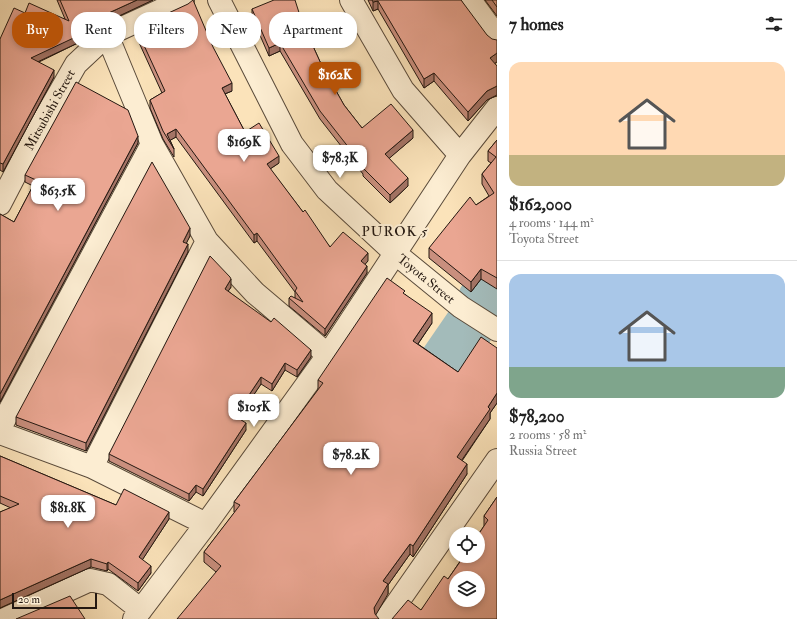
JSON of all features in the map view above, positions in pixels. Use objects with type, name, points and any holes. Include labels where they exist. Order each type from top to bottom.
[{"type":"street","name":"Mitsubishi Street","points":[[126,26],[183,0]]},
{"type":"street","name":"Toyota Street","points":[[220,0],[292,144],[327,190],[396,254],[461,307],[497,330]]},
{"type":"street","points":[[351,0],[403,90],[460,155]]},
{"type":"street","points":[[470,0],[497,37]]},
{"type":"street","name":"Mitsubishi Street","points":[[0,204],[41,125],[76,64],[93,48]]},
{"type":"street","points":[[112,48],[152,144],[207,241],[255,293],[328,355]]},
{"type":"street","points":[[5,619],[90,580],[108,584],[138,615],[206,524],[328,355],[460,155],[497,108]]},
{"type":"street","points":[[0,428],[152,144]]},
{"type":"street","points":[[92,468],[207,241]]},
{"type":"street","points":[[0,433],[92,468],[206,524]]},
{"type":"street","points":[[386,619],[497,460]]},
{"type":"building","points":[[60,0],[137,0],[111,12],[71,12],[71,39],[63,43],[63,18],[69,21]]},
{"type":"building","points":[[193,0],[206,31],[206,48],[214,48],[232,83],[222,88],[245,132],[259,123],[279,156],[267,164],[303,212],[305,210],[330,247],[343,232],[368,253],[361,261],[367,266],[325,329],[289,298],[291,296],[303,302],[295,291],[297,288],[257,233],[254,235],[176,129],[167,134],[174,149],[163,131],[150,100],[165,91],[145,48],[198,48],[198,12],[171,12]]},
{"type":"building","points":[[274,0],[295,0],[299,12],[269,12],[269,48],[261,30],[261,12],[253,12],[252,9]]},
{"type":"building","points":[[372,0],[461,0],[487,35],[492,39],[497,40],[497,53],[490,58],[497,66],[497,86],[487,91],[468,112],[434,73],[424,79],[378,1],[373,2]]},
{"type":"building","points":[[492,0],[497,0],[497,7]]},
{"type":"building","points":[[29,3],[49,12],[25,12]]},
{"type":"building","points":[[14,8],[23,12],[12,12]]},
{"type":"building","points":[[12,12],[12,48],[52,48],[31,58],[54,70],[3,164],[0,163],[0,39]]},
{"type":"building","points":[[283,48],[314,48],[344,105],[362,128],[391,104],[413,130],[385,154],[408,178],[390,195],[363,168],[364,167],[320,111]]},
{"type":"building","points":[[76,82],[128,110],[138,136],[0,394],[0,214],[14,222],[36,180],[25,175]]},
{"type":"building","points":[[497,140],[497,278],[481,269],[471,282],[429,248],[470,197],[476,205],[494,193],[482,174],[496,157],[488,151]]},
{"type":"building","points":[[152,162],[190,228],[183,242],[188,244],[86,443],[16,417]]},
{"type":"building","points":[[210,256],[231,279],[225,289],[271,322],[274,318],[311,350],[297,370],[285,363],[272,384],[261,377],[235,416],[246,423],[203,489],[196,485],[189,494],[109,454]]},
{"type":"building","points":[[387,278],[405,291],[403,293],[432,313],[413,341],[458,372],[481,337],[497,348],[497,393],[488,407],[490,409],[457,457],[467,464],[413,546],[410,544],[383,581],[388,584],[374,608],[375,614],[379,619],[177,619],[221,566],[204,552],[240,505],[234,502],[323,383],[318,380]]},
{"type":"building","points":[[0,456],[116,505],[124,489],[169,512],[139,557],[151,566],[138,583],[108,562],[107,564],[91,559],[0,600],[0,512],[19,504],[0,496]]},
{"type":"building","points":[[497,497],[497,619],[392,619],[408,600],[421,610],[444,576],[448,579],[449,578],[449,607],[485,607],[485,571],[454,571],[459,563],[485,563],[485,527],[483,527],[488,520],[484,516]]},
{"type":"building","points":[[70,596],[85,619],[16,619]]},
{"type":"waterway","points":[[483,300],[497,283]]},
{"type":"waterway","points":[[405,420],[469,327]]},
{"type":"district","name":"PUROK 5","points":[[395,231]]}]
